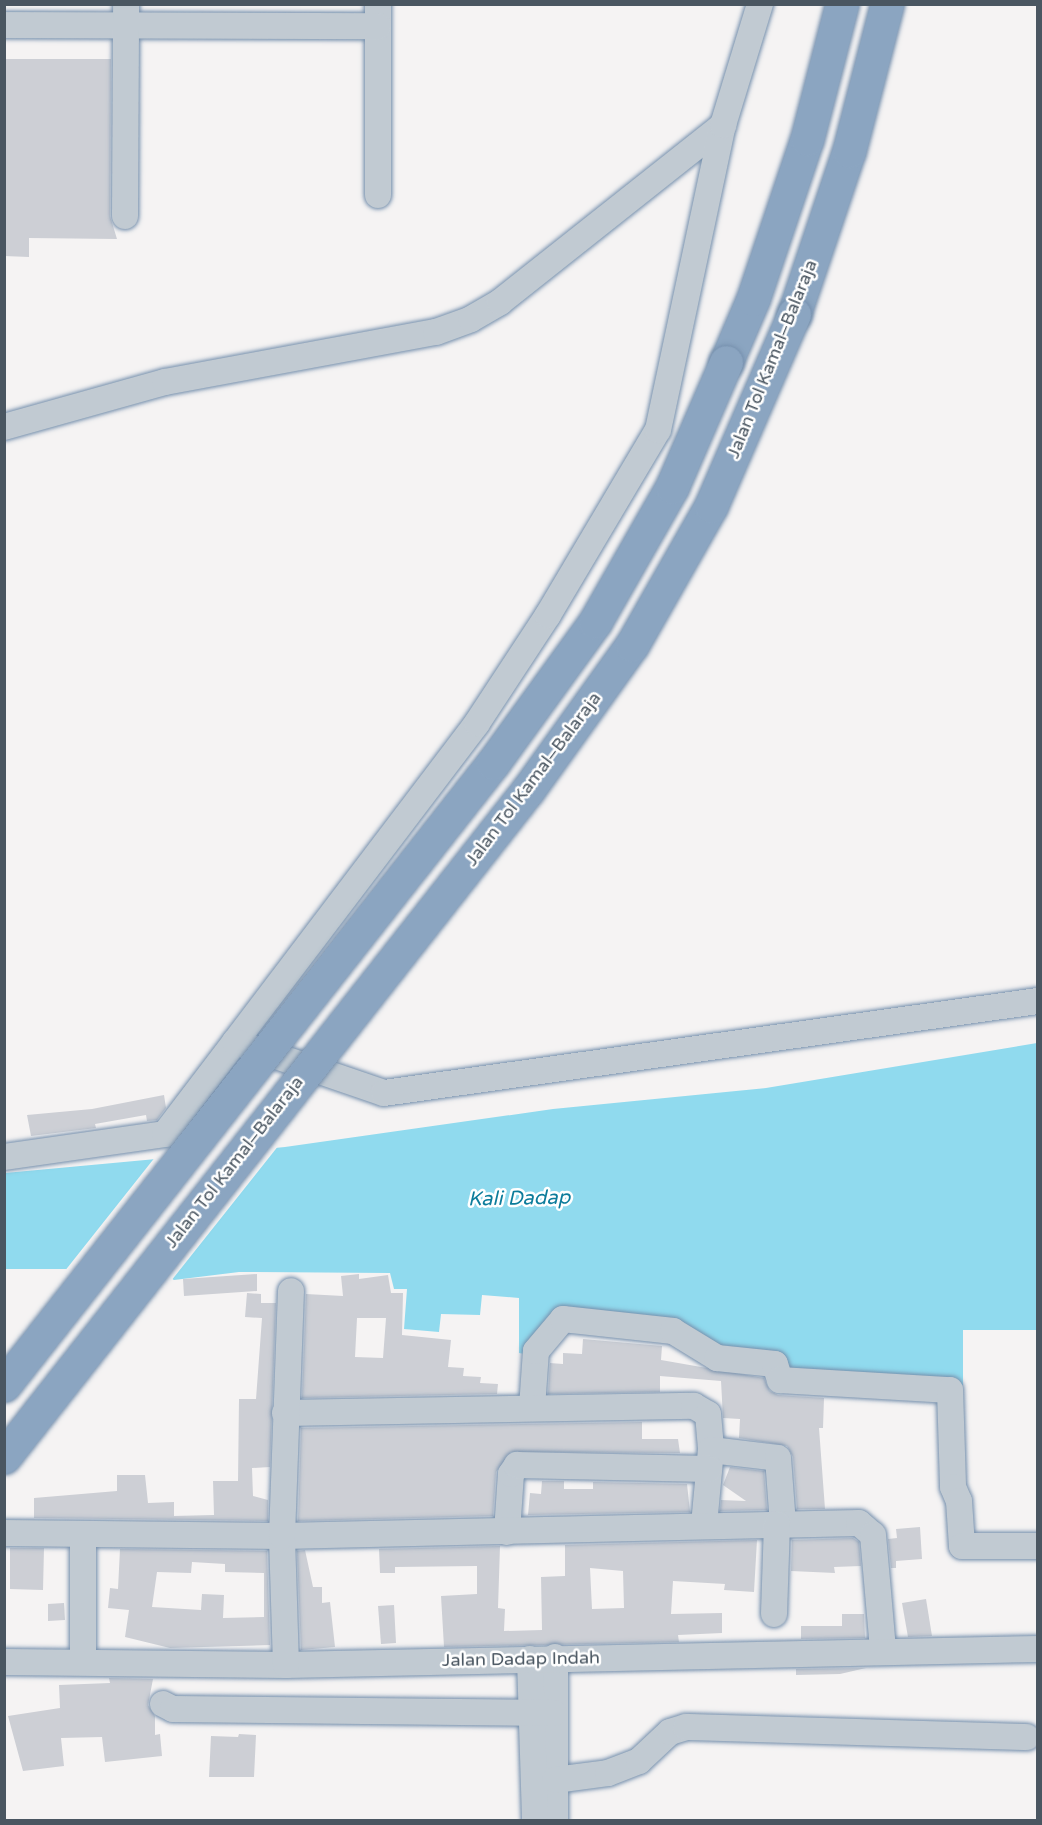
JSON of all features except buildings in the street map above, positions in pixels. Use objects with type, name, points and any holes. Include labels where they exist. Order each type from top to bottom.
[{"type":"highway","points":[[4,1386],[493,763],[595,622],[672,486],[753,298],[807,139],[842,4]]},
{"type":"highway","name":"Jalan Tol Kamal–Balaraja","points":[[4,1457],[528,790],[632,645],[711,506],[794,314],[849,151],[887,4]]},
{"type":"street","points":[[4,1158],[165,1134],[477,723],[548,615],[658,430],[723,125],[760,4]]},
{"type":"street","points":[[4,26],[126,16],[378,15],[378,195]]},
{"type":"street","points":[[125,216],[126,16]]},
{"type":"street","points":[[4,427],[165,382],[436,332],[471,319],[500,302],[723,125]]},
{"type":"street","points":[[235,1042],[384,1093],[1038,1001]]},
{"type":"street","points":[[286,1665],[282,1536],[291,1291]]},
{"type":"street","points":[[532,1408],[536,1351],[562,1319],[673,1331],[717,1358],[775,1364],[779,1380],[950,1390],[953,1487],[959,1502],[962,1546],[1038,1546]]},
{"type":"street","points":[[285,1413],[694,1406],[708,1414],[710,1459],[704,1525]]},
{"type":"street","points":[[507,1532],[511,1474],[517,1465],[778,1458],[780,1524],[774,1614]]},
{"type":"street","points":[[4,1533],[282,1536],[860,1523],[871,1531],[884,1650]]},
{"type":"street","points":[[83,1534],[83,1662]]},
{"type":"street","name":"Jalan Dadap Indah","points":[[4,1662],[286,1665],[543,1658],[719,1658],[884,1650],[1038,1649]]},
{"type":"street","points":[[535,1821],[543,1714],[543,1658]]},
{"type":"street","points":[[163,1704],[173,1709],[543,1714]]},
{"type":"street","points":[[543,1714],[555,1780],[555,1821]]},
{"type":"street","points":[[555,1780],[608,1773],[639,1761],[670,1732],[686,1727],[1027,1737]]},
{"type":"water","name":"Kali Dadap","points":[[1037,1043],[1037,1330],[963,1330],[963,1385],[837,1380],[563,1313],[531,1355],[519,1353],[519,1298],[482,1295],[480,1315],[441,1314],[439,1332],[404,1329],[407,1289],[394,1289],[390,1273],[239,1272],[174,1280],[143,1261],[100,1259],[88,1269],[5,1269],[5,1173],[285,1147],[553,1109],[766,1088]]},
{"type":"pier","points":[[279,1145],[171,1281],[142,1264],[101,1262],[89,1272],[64,1272],[156,1156]]}]
